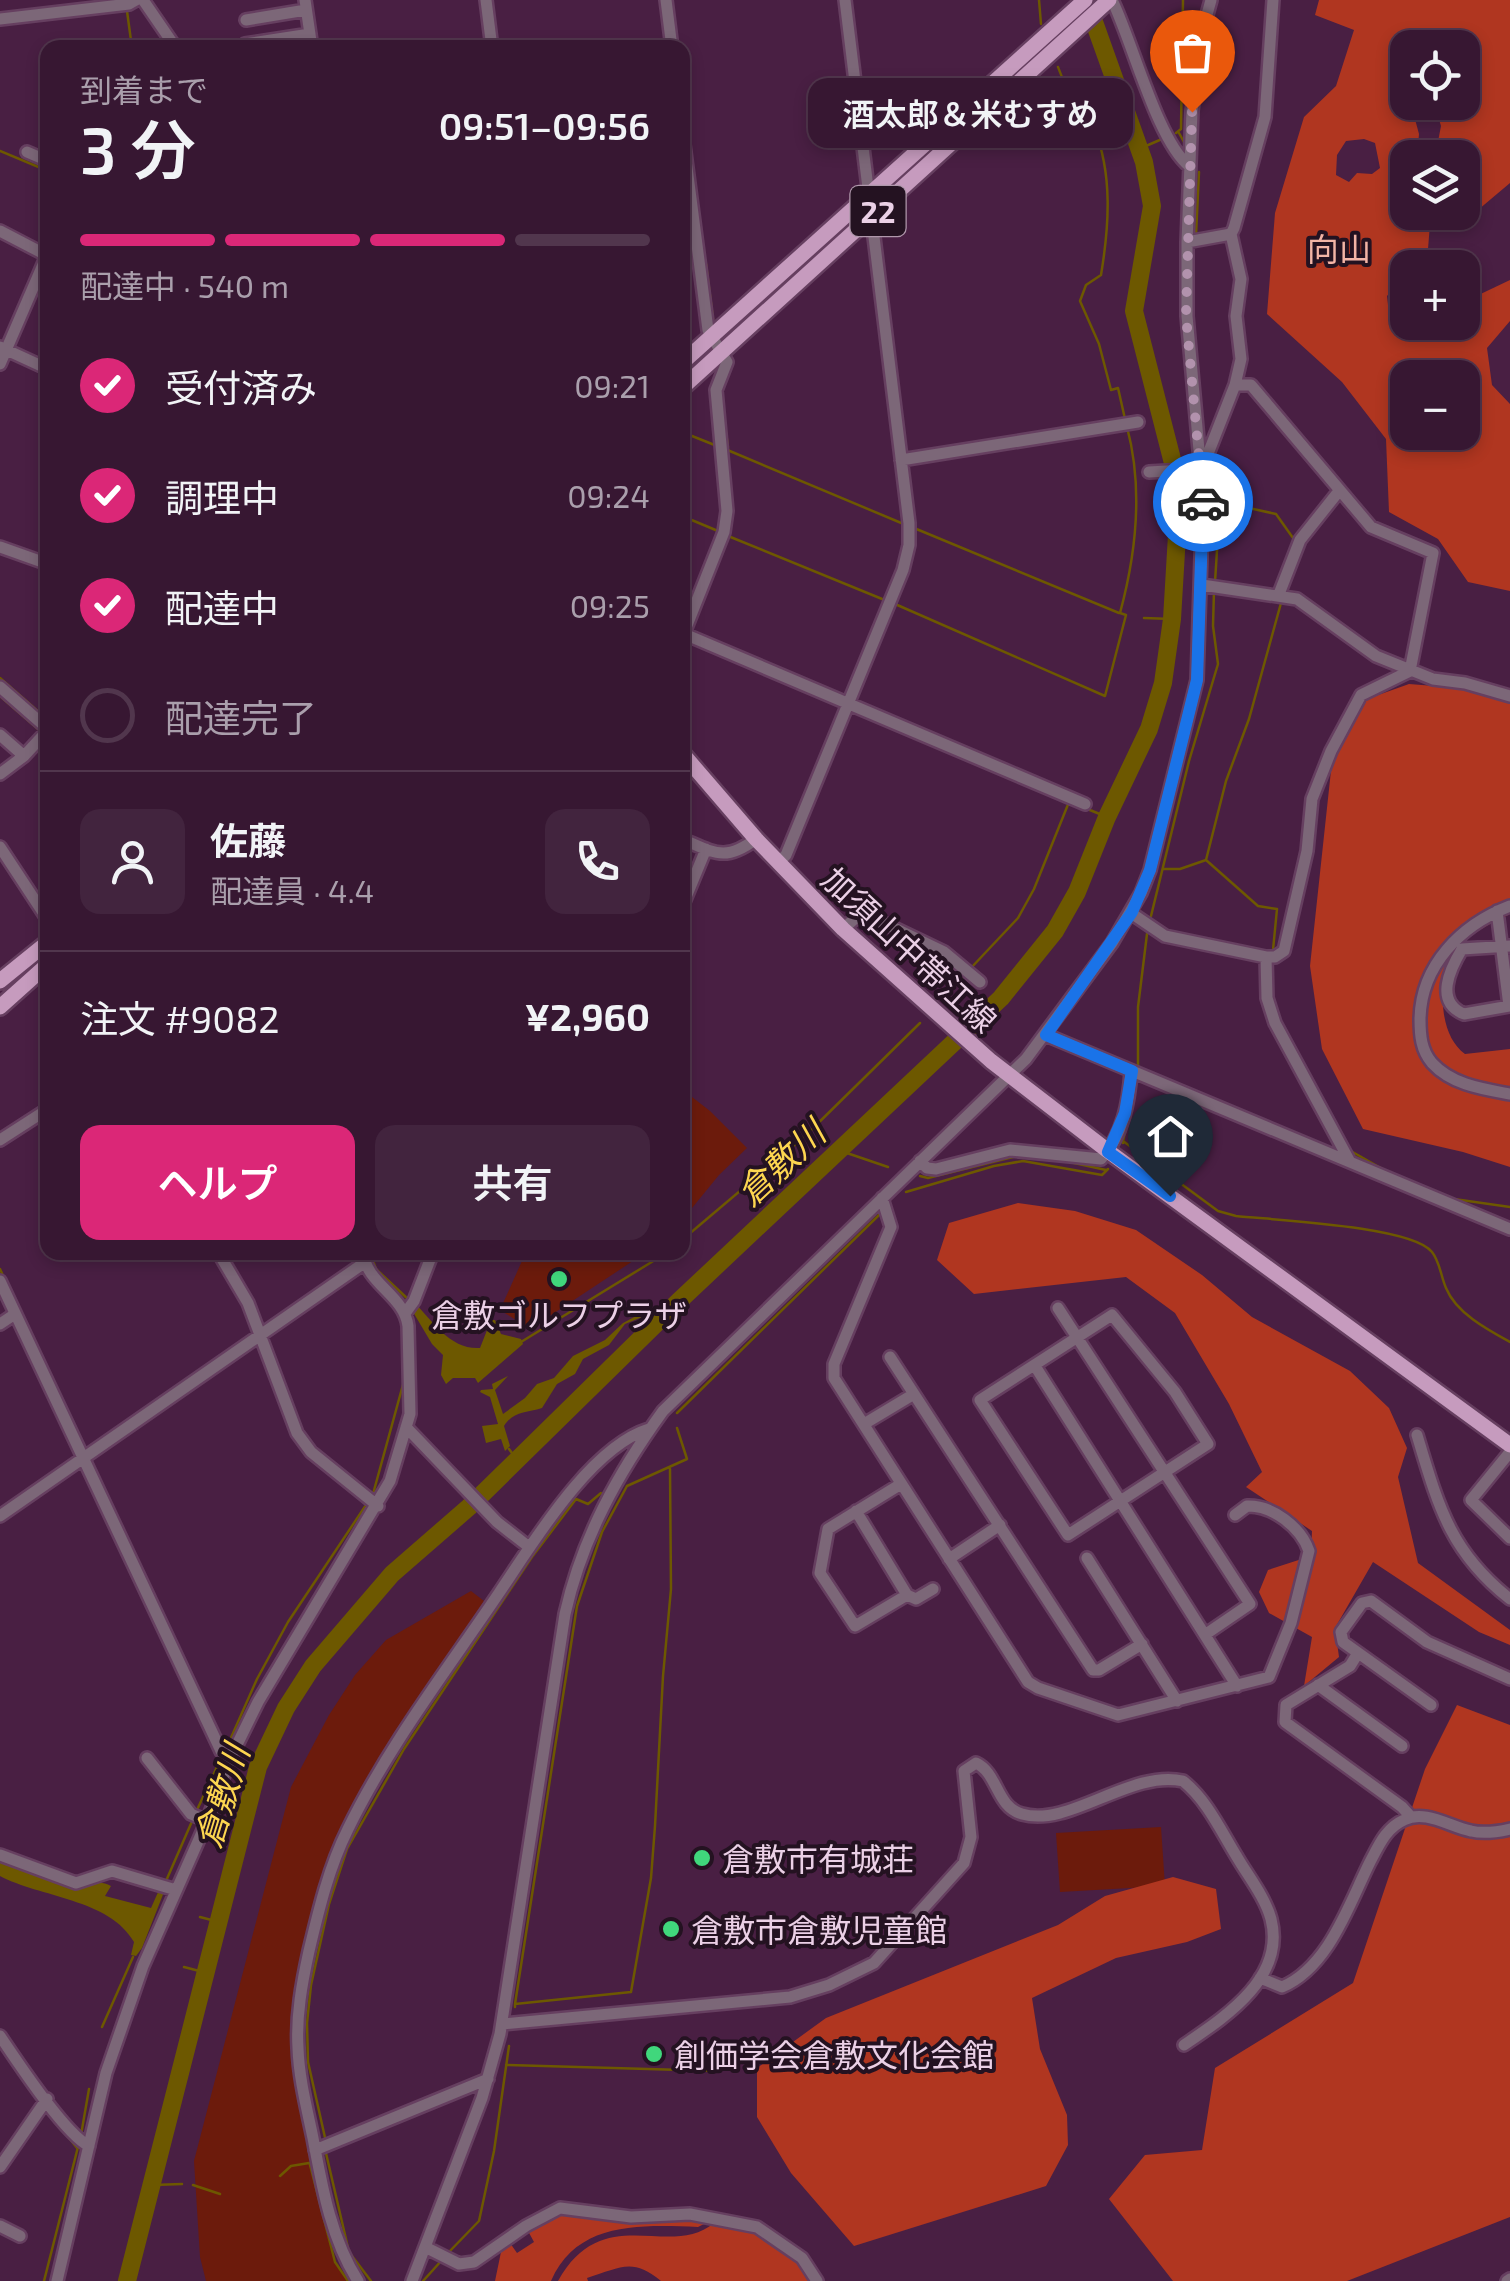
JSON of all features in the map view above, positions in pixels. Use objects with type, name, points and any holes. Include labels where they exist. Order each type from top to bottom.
[{"type":"main road","name":"22","points":[[690,357],[1085,0]]},
{"type":"main road","name":"22","points":[[690,381],[1111,0]]},
{"type":"main road","name":"加須山中帯江線","points":[[690,762],[756,840],[842,929],[945,1023],[1108,1152],[1510,1449]]},
{"type":"main road","points":[[0,981],[40,948]]},
{"type":"main road","points":[[0,1007],[40,971]]},
{"type":"street","points":[[0,19],[140,0],[170,40]]},
{"type":"street","points":[[486,0],[491,40]]},
{"type":"street","points":[[666,0],[671,40]]},
{"type":"street","points":[[778,863],[786,855],[890,602],[906,558],[909,526],[845,0]]},
{"type":"street","points":[[1111,0],[1159,116],[1182,160],[1190,166]]},
{"type":"street","points":[[412,2281],[488,2080],[502,2024],[572,1584],[596,1519],[650,1429],[680,1392],[1009,1076],[1046,1035],[1132,912],[1150,870],[1197,680],[1210,586],[1189,352],[1187,242],[1192,112],[1211,0]]},
{"type":"street","points":[[1198,469],[1235,384],[1240,359],[1236,316],[1242,280],[1230,234],[1265,116],[1273,0]]},
{"type":"street","points":[[246,20],[306,5],[310,40]]},
{"type":"street","points":[[27,152],[40,158]]},
{"type":"street","points":[[690,188],[710,338],[721,352],[726,368],[716,390],[728,490],[724,532],[690,618]]},
{"type":"street","points":[[0,232],[40,253]]},
{"type":"street","points":[[1187,242],[1230,234]]},
{"type":"street","points":[[0,364],[3,348],[40,269]]},
{"type":"street","points":[[3,348],[40,365]]},
{"type":"street","points":[[1235,384],[1251,386],[1370,527],[1433,553],[1410,671]]},
{"type":"street","points":[[901,460],[1131,424]]},
{"type":"street","points":[[1150,472],[1198,469]]},
{"type":"street","points":[[1279,594],[1300,540],[1339,490]]},
{"type":"street","points":[[0,547],[40,561]]},
{"type":"street","points":[[1210,586],[1279,594],[1309,606],[1376,656],[1410,671],[1510,696]]},
{"type":"street","points":[[690,639],[1085,804]]},
{"type":"street","points":[[1132,912],[1165,936],[1266,957],[1284,952],[1308,851],[1312,799],[1338,736],[1361,695],[1410,671]]},
{"type":"street","points":[[0,687],[40,722]]},
{"type":"street","points":[[0,735],[24,756]]},
{"type":"street","points":[[0,774],[40,738]]},
{"type":"street","points":[[690,842],[733,854],[756,840]]},
{"type":"street","points":[[0,847],[40,908]]},
{"type":"street","points":[[690,888],[706,849]]},
{"type":"street","points":[[1510,906],[1474,924],[1431,970],[1421,997],[1420,1035],[1432,1062],[1446,1074],[1484,1090],[1510,1094]]},
{"type":"street","points":[[1497,911],[1506,946],[1510,1006],[1464,1014],[1450,1005],[1446,994],[1449,971],[1462,949],[1506,946]]},
{"type":"street","points":[[842,929],[859,915],[869,916],[944,952],[973,975]]},
{"type":"street","points":[[1266,957],[1265,984],[1275,1023],[1349,1160]]},
{"type":"street","points":[[1046,1035],[1510,1230]]},
{"type":"street","points":[[920,1162],[927,1168],[936,1168],[1010,1150],[1101,1159],[1125,1113],[1136,1073]]},
{"type":"street","points":[[0,1140],[40,1114]]},
{"type":"street","points":[[882,1198],[892,1227],[832,1371],[1028,1682],[1118,1715],[1264,1680],[1273,1673],[1292,1623],[1310,1550],[1293,1524],[1258,1506],[1247,1506],[1235,1516]]},
{"type":"street","points":[[223,1260],[248,1303],[298,1433],[310,1452],[372,1501]]},
{"type":"street","points":[[57,2281],[83,2143],[167,1888],[225,1755],[372,1501],[390,1482],[411,1395],[410,1306],[430,1260]]},
{"type":"street","points":[[0,1516],[361,1262],[410,1306]]},
{"type":"street","points":[[0,1281],[225,1755]]},
{"type":"street","points":[[1056,1309],[1250,1604],[1206,1634]]},
{"type":"street","points":[[0,1324],[15,1314]]},
{"type":"street","points":[[1112,1315],[1175,1392],[1208,1444],[1068,1535],[980,1400],[1035,1366],[1112,1315]]},
{"type":"street","points":[[890,1356],[1092,1670],[1100,1670],[1142,1644]]},
{"type":"street","points":[[1035,1366],[1237,1686]]},
{"type":"street","points":[[864,1424],[914,1394]]},
{"type":"street","points":[[406,1428],[497,1522],[530,1547]]},
{"type":"street","points":[[358,2281],[342,2257],[300,2066],[298,2023],[310,1946],[335,1859],[396,1747],[530,1547],[601,1458],[629,1435],[650,1429]]},
{"type":"street","points":[[1417,1435],[1447,1528],[1469,1560],[1510,1599]]},
{"type":"street","points":[[1510,1449],[1471,1500],[1510,1538]]},
{"type":"street","points":[[901,1484],[828,1528],[820,1573],[855,1626],[907,1595]]},
{"type":"street","points":[[856,1512],[907,1595],[916,1599],[933,1589]]},
{"type":"street","points":[[949,1559],[1000,1526]]},
{"type":"street","points":[[1087,1558],[1177,1701]]},
{"type":"street","points":[[1431,1705],[1343,1642],[1341,1632],[1362,1603],[1372,1601],[1428,1642],[1510,1679]]},
{"type":"street","points":[[1358,1653],[1350,1666],[1286,1706],[1285,1722],[1402,1806],[1411,1817]]},
{"type":"street","points":[[1318,1686],[1402,1746]]},
{"type":"street","points":[[146,1758],[199,1817]]},
{"type":"street","points":[[502,2024],[790,1997],[829,1985],[874,1964],[964,1863],[971,1838],[964,1771],[976,1764],[986,1768],[1006,1806],[1018,1814],[1040,1818],[1160,1778],[1183,1781],[1210,1812],[1268,1912],[1273,1935],[1271,1954],[1260,1978],[1234,2011],[1184,2045]]},
{"type":"street","points":[[1260,1978],[1282,1987],[1311,1968],[1329,1942],[1386,1833],[1411,1817],[1424,1816],[1472,1832],[1510,1829]]},
{"type":"street","points":[[0,1854],[76,1883],[112,1870],[167,1888]]},
{"type":"street","points":[[0,2036],[31,2082],[83,2143]]},
{"type":"street","points":[[321,2148],[480,2080],[488,2080]]},
{"type":"street","points":[[0,2168],[47,2099]]},
{"type":"street","points":[[426,2247],[459,2264],[474,2262],[560,2208],[630,2216],[690,2214],[757,2228],[802,2258],[817,2281]]},
{"type":"street","points":[[0,2226],[20,2236]]},
{"type":"shaded area","name":"倉敷ゴルフプラザ","points":[[690,1095],[747,1148],[690,1210]]},
{"type":"shaded area","name":"倉敷ゴルフプラザ","points":[[522,1260],[634,1260],[530,1329],[500,1310]]},
{"type":"shaded area","points":[[415,1303],[443,1333],[460,1344],[480,1348],[491,1320],[495,1320],[501,1334],[521,1339],[523,1344],[478,1383],[475,1378],[453,1378],[446,1384],[441,1375],[443,1355],[413,1312]]},
{"type":"shaded area","points":[[647,1315],[625,1324],[609,1345],[583,1359],[575,1374],[557,1384],[542,1408],[520,1413],[508,1421],[504,1426],[510,1446],[505,1451],[501,1439],[486,1443],[482,1426],[498,1424],[490,1397],[481,1390],[493,1389],[492,1384],[508,1376],[495,1390],[503,1414],[537,1384],[554,1378],[573,1356],[605,1340],[623,1323]]},
{"type":"shaded area","points":[[471,1591],[484,1601],[343,1822],[322,1877],[297,1978],[292,2018],[296,2086],[330,2244],[348,2281],[206,2281],[200,2257],[194,2161],[291,1787],[329,1715],[355,1675],[386,1640]]},
{"type":"shaded area","points":[[1161,1827],[1165,1886],[1060,1892],[1056,1833]]},
{"type":"shaded area","points":[[0,1859],[72,1885],[106,1884],[111,1886],[105,1896],[151,1908],[159,1890],[164,1892],[142,1948],[136,1956],[131,1955],[134,1942],[108,1916],[0,1876]]},
{"type":"green space","name":"向山","points":[[1319,0],[1510,0],[1510,183],[1480,208],[1480,140],[1438,140],[1439,120],[1480,120],[1480,30],[1390,30],[1390,120],[1415,120],[1419,134],[1418,140],[1390,140],[1390,230],[1430,230],[1427,250],[1390,250],[1387,296],[1390,340],[1480,340],[1480,294],[1510,280],[1510,321],[1487,348],[1492,385],[1510,404],[1510,591],[1468,582],[1438,539],[1389,512],[1386,439],[1342,382],[1267,314],[1275,213],[1304,117],[1336,86],[1354,30],[1315,15]],"holes":[[[1364,139],[1375,143],[1380,168],[1372,174],[1357,173],[1349,182],[1336,175],[1337,155],[1346,141]]]},
{"type":"green space","points":[[1409,684],[1510,692],[1510,914],[1474,934],[1457,950],[1446,975],[1443,1005],[1449,1033],[1465,1054],[1510,1049],[1510,1167],[1363,1129],[1322,1049],[1310,966],[1333,752],[1367,699]]},
{"type":"green space","points":[[1018,1203],[1075,1211],[1136,1230],[1202,1275],[1252,1317],[1350,1371],[1389,1408],[1407,1448],[1398,1477],[1418,1563],[1510,1630],[1510,1645],[1479,1632],[1373,1562],[1335,1628],[1339,1657],[1304,1686],[1312,1637],[1269,1613],[1259,1592],[1268,1570],[1311,1556],[1312,1531],[1246,1487],[1262,1472],[1229,1404],[1175,1313],[1126,1277],[974,1294],[937,1260],[949,1223]]},
{"type":"green space","points":[[1457,1705],[1510,1725],[1510,2217],[1347,2281],[1173,2281],[1109,2199],[1145,2155],[1202,2150],[1215,2068],[1353,1983],[1425,1769]]},
{"type":"green space","points":[[1173,1877],[1216,1889],[1221,1929],[1187,1942],[1116,1958],[1032,1998],[1040,2049],[1067,2115],[1068,2145],[1046,2186],[854,2246],[791,2173],[757,2117],[757,2068],[826,2018],[1058,1925],[1105,1896]]},
{"type":"green space","points":[[559,2211],[682,2219],[704,2224],[613,2231],[577,2247],[562,2261],[551,2281],[495,2281],[501,2252],[510,2243],[517,2253],[534,2242],[528,2231]]},
{"type":"green space","points":[[714,2223],[770,2241],[792,2256],[813,2281],[661,2281],[642,2269],[626,2267],[587,2278],[588,2281],[558,2281],[576,2257],[595,2243],[616,2237],[697,2233]]},
{"type":"waterway","points":[[311,0],[317,40]]},
{"type":"waterway","points":[[672,0],[677,40]]},
{"type":"waterway","points":[[1039,0],[1041,24]]},
{"type":"waterway","points":[[1176,133],[1181,129],[1183,0]]},
{"type":"waterway","name":"倉敷川","points":[[127,2281],[258,1767],[286,1708],[313,1666],[392,1574],[469,1507],[679,1301],[1001,998],[1055,931],[1077,892],[1149,729],[1163,683],[1172,619],[1177,535],[1175,471],[1134,311],[1152,206],[1144,162],[1088,5]]},
{"type":"waterway","points":[[127,11],[131,40]]},
{"type":"waterway","points":[[1058,67],[1090,120],[1104,164],[1107,220],[1101,275],[1086,285],[1080,301],[1099,344],[1111,390],[1118,388],[1125,419]]},
{"type":"waterway","points":[[1179,133],[1184,142]]},
{"type":"waterway","points":[[1139,149],[1162,139]]},
{"type":"waterway","points":[[0,151],[40,168]]},
{"type":"waterway","points":[[1196,235],[1199,172]]},
{"type":"waterway","points":[[706,264],[713,319]]},
{"type":"waterway","points":[[723,410],[728,447]]},
{"type":"waterway","points":[[895,604],[1105,696],[1126,615],[1120,613],[1136,520],[1135,473],[1127,427]]},
{"type":"waterway","points":[[690,435],[717,446]]},
{"type":"waterway","points":[[725,449],[906,525]]},
{"type":"waterway","points":[[1215,582],[1220,503]]},
{"type":"waterway","points":[[1221,511],[1249,508],[1276,514],[1293,538]]},
{"type":"waterway","points":[[690,519],[718,531]]},
{"type":"waterway","points":[[914,528],[1119,613]]},
{"type":"waterway","points":[[728,536],[887,601]]},
{"type":"waterway","points":[[1151,916],[1189,761],[1218,664],[1214,590]]},
{"type":"waterway","points":[[1163,869],[1180,869],[1206,860],[1281,603]]},
{"type":"waterway","points":[[1144,618],[1172,619]]},
{"type":"waterway","points":[[0,678],[40,713]]},
{"type":"waterway","points":[[0,696],[38,729]]},
{"type":"waterway","points":[[970,969],[1018,918],[1069,802]]},
{"type":"waterway","points":[[1085,808],[1107,817]]},
{"type":"waterway","points":[[1206,860],[1258,906],[1277,909],[1273,950]]},
{"type":"waterway","points":[[1138,1067],[1138,1007],[1147,934]]},
{"type":"waterway","points":[[942,1000],[964,975]]},
{"type":"waterway","points":[[690,1233],[805,1136],[920,1023]]},
{"type":"waterway","points":[[1123,1141],[1133,1100]]},
{"type":"waterway","points":[[1123,1143],[1218,1211],[1371,1230],[1419,1243],[1435,1256],[1446,1288],[1457,1305],[1510,1342]]},
{"type":"waterway","points":[[1349,1150],[1386,1171],[1454,1199],[1510,1207]]},
{"type":"waterway","points":[[841,1151],[888,1167]]},
{"type":"waterway","points":[[920,1176],[928,1178],[1017,1156]]},
{"type":"waterway","points":[[906,1192],[1023,1161],[1102,1175],[1108,1169]]},
{"type":"waterway","points":[[1065,1161],[1106,1170]]},
{"type":"waterway","points":[[677,1413],[880,1214]]},
{"type":"waterway","points":[[373,1260],[376,1269],[410,1301]]},
{"type":"waterway","points":[[521,1342],[655,1260]]},
{"type":"waterway","points":[[0,1269],[5,1280]]},
{"type":"waterway","points":[[362,1272],[386,1299]]},
{"type":"waterway","points":[[644,1316],[662,1317]]},
{"type":"waterway","points":[[373,1494],[404,1381]]},
{"type":"waterway","points":[[627,1486],[687,1459],[677,1428]]},
{"type":"waterway","points":[[509,1449],[517,1460]]},
{"type":"waterway","points":[[515,2007],[631,1992],[651,1878],[655,1826],[671,1589],[670,1469]]},
{"type":"waterway","points":[[515,2004],[577,1606],[602,1532],[627,1486]]},
{"type":"waterway","points":[[326,2142],[308,2062],[307,2023],[329,1904],[347,1849],[404,1749],[532,1557],[576,1499],[588,1504],[601,1493]]},
{"type":"waterway","points":[[226,1749],[288,1622],[366,1505]]},
{"type":"waterway","points":[[196,1812],[222,1756]]},
{"type":"waterway","points":[[166,1881],[193,1819]]},
{"type":"waterway","points":[[200,1917],[219,1922]]},
{"type":"waterway","points":[[102,2027],[133,1957]]},
{"type":"waterway","points":[[184,1967],[207,1973]]},
{"type":"waterway","points":[[447,2254],[479,2221],[509,2046]]},
{"type":"waterway","points":[[506,2065],[718,2071]]},
{"type":"waterway","points":[[448,2090],[483,2074]]},
{"type":"waterway","points":[[81,2135],[89,2089]]},
{"type":"waterway","points":[[54,2119],[77,2148]]},
{"type":"waterway","points":[[44,2281],[79,2143]]},
{"type":"waterway","points":[[325,2149],[349,2252],[371,2281]]},
{"type":"waterway","points":[[280,2176],[291,2166],[309,2163]]},
{"type":"waterway","points":[[310,2165],[335,2262],[348,2281]]},
{"type":"waterway","points":[[153,2185],[182,2184]]},
{"type":"waterway","points":[[193,2185],[220,2194]]},
{"type":"waterway","points":[[423,2281],[442,2260]]},
{"type":"way so far","points":[[1192,112],[1186,316],[1203,502]]},
{"type":"place","name":"酒太郎＆米むすめ","points":[[1192,112]]},
{"type":"place","name":"倉敷ゴルフプラザ","points":[[559,1279]]},
{"type":"place","name":"倉敷市有城荘","points":[[702,1858]]},
{"type":"place","name":"倉敷市倉敷児童館","points":[[671,1929]]},
{"type":"place","name":"創価学会倉敷文化会館","points":[[654,2054]]},
{"type":"route","points":[[1170,1196],[1108,1152],[1125,1113],[1132,1071],[1046,1035],[1132,912],[1150,870],[1197,680],[1203,502]]}]
